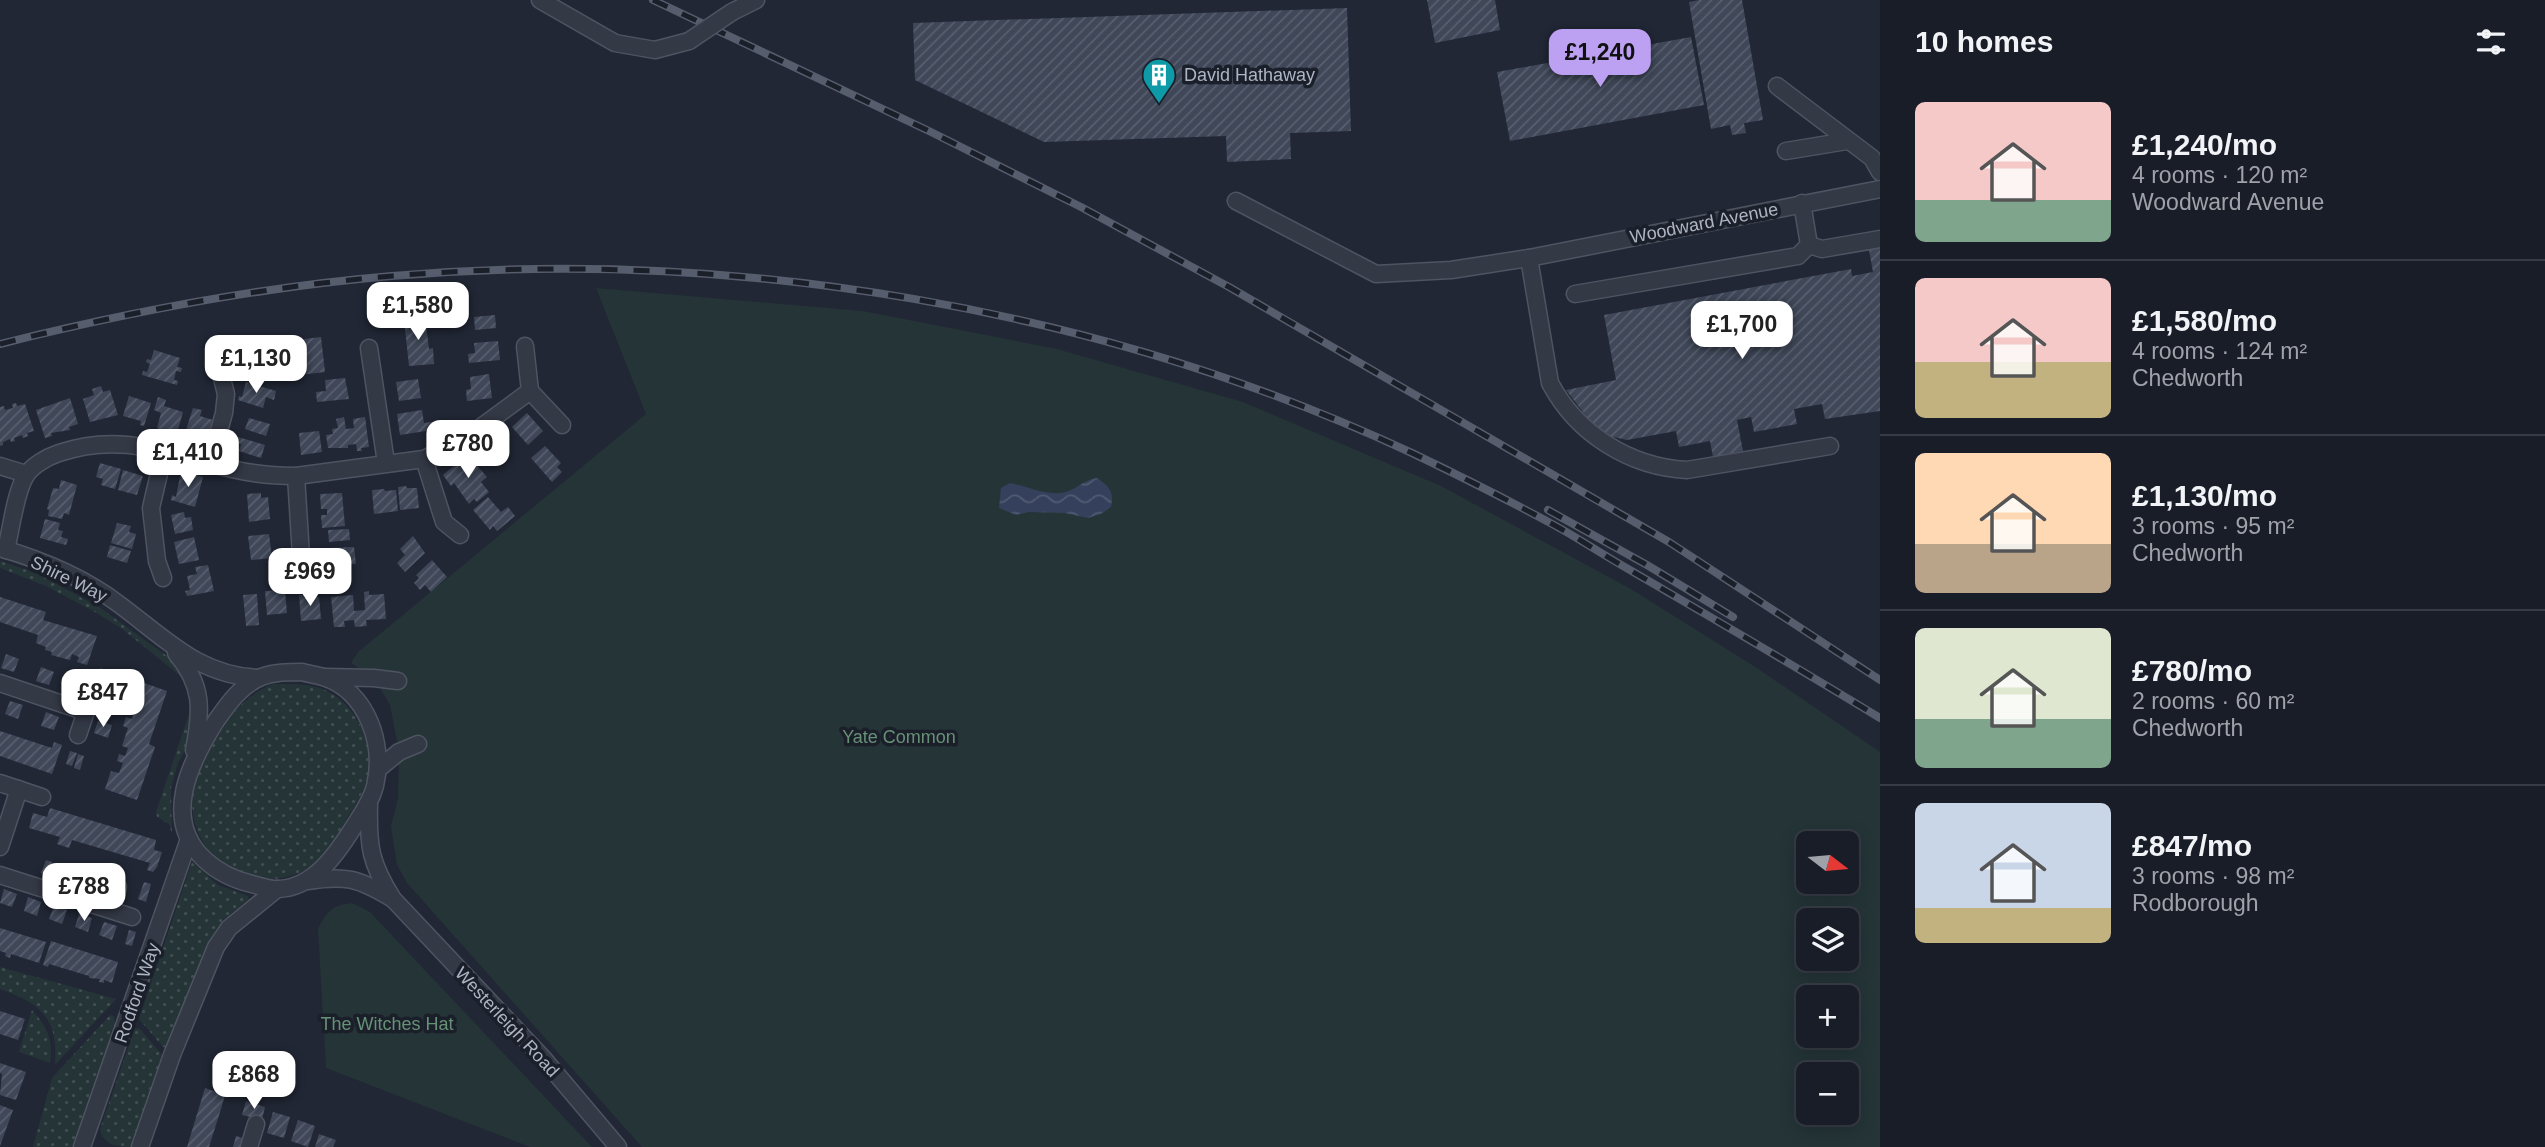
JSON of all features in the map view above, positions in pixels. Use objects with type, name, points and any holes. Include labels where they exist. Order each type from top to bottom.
[{"type":"street","points":[[540,0],[615,43],[656,50],[689,41],[732,12],[756,0]]},
{"type":"street","points":[[1777,86],[1847,141],[1877,159]]},
{"type":"street","points":[[1786,151],[1847,141]]},
{"type":"street","name":"Woodward Avenue","points":[[1236,201],[1376,274],[1451,270],[1529,258],[1880,189]]},
{"type":"street","points":[[1802,203],[1809,245]]},
{"type":"street","points":[[1809,245],[1822,249],[1880,239]]},
{"type":"street","points":[[1575,294],[1798,256],[1809,245]]},
{"type":"street","points":[[1529,258],[1550,383],[1559,400],[1592,436],[1633,459],[1669,469],[1687,470],[1830,446]]},
{"type":"street","points":[[525,346],[530,391],[562,425]]},
{"type":"street","points":[[369,348],[386,463]]},
{"type":"street","points":[[210,464],[224,413],[226,394],[215,351]]},
{"type":"street","points":[[3,549],[26,474],[52,455],[80,446],[123,443],[210,464],[277,476],[296,476],[424,459],[469,436],[530,391]]},
{"type":"street","points":[[163,578],[157,561],[151,508],[164,452]]},
{"type":"street","points":[[424,459],[444,522],[460,535]]},
{"type":"street","points":[[0,466],[26,474]]},
{"type":"street","points":[[296,476],[302,572]]},
{"type":"street","name":"Shire Way","points":[[3,549],[49,566],[92,587],[120,605],[167,644],[188,667],[196,684],[200,706],[191,766]]},
{"type":"street","name":"Shire Way","points":[[167,644],[220,671],[240,677],[259,678]]},
{"type":"street","points":[[277,890],[246,883],[221,873],[204,859],[189,839],[184,826],[183,800],[186,777],[197,751],[233,697],[259,678],[302,672],[325,677],[398,681]]},
{"type":"street","points":[[141,1147],[172,1055],[216,947],[229,928],[277,890],[303,882],[323,868],[337,854],[369,801],[377,769],[377,746],[368,716],[350,693],[325,677]]},
{"type":"street","points":[[0,683],[86,712]]},
{"type":"street","points":[[78,735],[94,688]]},
{"type":"street","points":[[377,769],[399,752],[418,744]]},
{"type":"street","points":[[0,783],[42,797]]},
{"type":"street","points":[[0,847],[19,789]]},
{"type":"street","name":"Westerleigh Road","points":[[369,801],[370,852],[377,874],[393,899],[541,1057],[618,1147]]},
{"type":"street","name":"Rodford Way","points":[[88,1145],[189,839]]},
{"type":"street","points":[[0,875],[132,917]]},
{"type":"street","name":"Westerleigh Road","points":[[303,882],[348,878],[370,885],[393,899]]},
{"type":"street","points":[[111,909],[118,887]]},
{"type":"street","points":[[249,1147],[256,1124]]},
{"type":"green space","name":"Yate Common","points":[[596,288],[863,311],[1057,349],[1243,402],[1441,486],[1631,589],[1757,668],[1880,752],[1880,1147],[642,1147],[407,883],[397,865],[391,826],[398,798],[399,752],[390,705],[374,678],[351,663],[358,652],[646,414]]},
{"type":"green space","points":[[0,561],[36,573],[99,607],[178,664],[194,691],[192,738],[178,763],[171,788],[172,834],[169,824],[157,817],[156,812],[192,705],[184,679],[121,628],[46,586],[0,568]]},
{"type":"green space","points":[[273,684],[313,686],[325,690],[346,705],[355,716],[366,740],[369,766],[360,796],[322,857],[294,875],[260,879],[225,866],[206,847],[195,823],[192,795],[201,766],[232,716],[253,694]]},
{"type":"green space","points":[[192,862],[218,885],[248,896],[249,899],[223,920],[211,938],[169,1048],[163,1047],[139,1019]]},
{"type":"green space","name":"The Witches Hat","points":[[352,903],[370,912],[592,1147],[530,1147],[326,1068],[318,929],[330,910]]},
{"type":"green space","points":[[0,967],[116,999],[55,1065],[54,1035],[50,1024],[37,1007],[0,989]]},
{"type":"green space","points":[[32,1010],[48,1035],[50,1063],[19,1052]]},
{"type":"green space","points":[[110,1015],[114,1016],[116,1034],[76,1147],[33,1147],[52,1078]]},
{"type":"green space","points":[[135,1028],[140,1029],[165,1058],[134,1147],[123,1147],[104,1139],[100,1129]]},
{"type":"water","points":[[1097,478],[1110,490],[1111,507],[1088,518],[1065,513],[1029,512],[1016,515],[999,508],[1001,488],[1010,483],[1059,493]]},
{"type":"building","points":[[1427,0],[1495,0],[1500,30],[1435,43]]},
{"type":"building","points":[[1742,0],[1763,120],[1744,123],[1746,133],[1732,135],[1730,125],[1711,129],[1689,2]]},
{"type":"building","name":"David Hathaway","points":[[1347,8],[1351,131],[1290,133],[1291,159],[1227,162],[1226,136],[1044,142],[915,80],[913,23]]},
{"type":"building","points":[[1691,37],[1704,105],[1510,141],[1497,72]]},
{"type":"building","points":[[1880,248],[1880,411],[1825,419],[1822,404],[1794,409],[1797,424],[1754,432],[1751,417],[1737,420],[1743,451],[1713,457],[1710,441],[1679,447],[1676,431],[1627,440],[1600,434],[1566,390],[1616,380],[1604,315],[1851,269],[1852,276],[1873,272],[1869,250]]},
{"type":"building","points":[[495,315],[496,328],[475,330],[474,317]]},
{"type":"building","points":[[425,317],[434,364],[409,366],[404,319]]},
{"type":"building","points":[[321,337],[325,372],[300,375],[296,340]]},
{"type":"building","points":[[498,341],[500,360],[469,363],[468,354],[475,353],[474,343]]},
{"type":"building","points":[[257,346],[259,366],[234,369],[234,349]]},
{"type":"building","points":[[154,350],[180,358],[177,367],[182,368],[181,372],[176,371],[174,380],[178,381],[177,385],[142,375],[143,371],[147,372],[150,364],[146,362],[147,359],[151,360]]},
{"type":"building","points":[[489,374],[492,398],[467,401],[466,390],[471,389],[470,377]]},
{"type":"building","points":[[345,378],[349,399],[317,402],[316,392],[326,391],[325,380]]},
{"type":"building","points":[[418,379],[421,398],[399,401],[396,382]]},
{"type":"building","points":[[246,382],[276,391],[274,400],[266,397],[263,408],[238,400],[239,396],[242,397]]},
{"type":"building","points":[[101,386],[103,392],[110,390],[118,415],[90,422],[83,399],[94,395],[92,389]]},
{"type":"building","points":[[129,396],[151,403],[144,426],[140,425],[141,421],[123,416]]},
{"type":"building","points":[[158,397],[166,400],[164,406],[183,412],[176,437],[173,433],[157,428],[161,413],[154,410]]},
{"type":"building","points":[[70,398],[78,424],[69,427],[70,430],[51,433],[52,436],[45,438],[36,410]]},
{"type":"building","points":[[16,403],[17,406],[25,404],[34,431],[23,438],[22,435],[14,438],[15,441],[11,442],[10,439],[3,442],[0,446],[0,407],[4,406],[5,410],[13,408],[12,404]]},
{"type":"building","points":[[193,408],[202,410],[200,416],[213,420],[207,440],[193,436],[194,433],[186,430]]},
{"type":"building","points":[[422,410],[424,423],[431,422],[432,430],[400,435],[397,414]]},
{"type":"building","points":[[527,413],[543,431],[528,445],[512,427]]},
{"type":"building","points":[[344,417],[346,429],[354,428],[353,419],[365,417],[369,447],[361,448],[362,451],[357,451],[356,444],[348,445],[348,448],[328,448],[326,435],[333,434],[332,429],[338,428],[336,419]]},
{"type":"building","points":[[249,418],[270,424],[266,436],[245,429]]},
{"type":"building","points":[[319,431],[322,452],[301,455],[299,433]]},
{"type":"building","points":[[238,437],[265,445],[261,458],[239,451],[241,444],[236,442]]},
{"type":"building","points":[[545,446],[561,463],[557,467],[562,472],[552,482],[531,458]]},
{"type":"building","points":[[463,458],[469,466],[474,462],[487,477],[481,482],[489,492],[477,502],[474,499],[469,504],[454,483],[451,486],[443,475]]},
{"type":"building","points":[[100,463],[121,469],[115,489],[101,485],[103,479],[96,477]]},
{"type":"building","points":[[123,470],[143,476],[137,495],[118,490]]},
{"type":"building","points":[[181,471],[203,477],[195,507],[171,500],[172,495],[176,497]]},
{"type":"building","points":[[61,480],[77,485],[69,515],[64,513],[62,519],[48,516],[47,509],[53,488],[59,489]]},
{"type":"building","points":[[398,487],[417,488],[419,508],[400,510]]},
{"type":"building","points":[[372,490],[396,490],[398,511],[374,514]]},
{"type":"building","points":[[261,493],[261,498],[268,497],[270,519],[249,522],[247,494]]},
{"type":"building","points":[[342,493],[345,526],[322,528],[321,515],[327,515],[327,509],[321,509],[320,494]]},
{"type":"building","points":[[488,497],[501,512],[508,507],[515,516],[497,531],[493,526],[490,530],[473,510]]},
{"type":"building","points":[[184,512],[185,518],[191,517],[193,530],[175,534],[171,515]]},
{"type":"building","points":[[45,519],[60,523],[58,530],[63,531],[61,537],[68,539],[66,545],[40,538]]},
{"type":"building","points":[[117,523],[131,526],[129,532],[136,534],[132,549],[111,543]]},
{"type":"building","points":[[349,529],[350,540],[329,542],[328,530]]},
{"type":"building","points":[[269,534],[272,558],[251,560],[248,536]]},
{"type":"building","points":[[413,536],[425,553],[405,572],[397,563],[405,555],[400,549]]},
{"type":"building","points":[[194,537],[199,560],[179,564],[174,542]]},
{"type":"building","points":[[110,545],[131,551],[127,563],[107,557]]},
{"type":"building","points":[[354,547],[356,564],[335,565],[335,561],[330,561],[329,548]]},
{"type":"building","points":[[432,560],[447,577],[431,592],[425,585],[420,590],[414,583],[419,578],[416,575]]},
{"type":"building","points":[[208,565],[214,591],[187,596],[185,591],[190,590],[187,576],[197,574],[195,567]]},
{"type":"building","points":[[285,590],[287,613],[267,615],[265,591]]},
{"type":"building","points":[[369,591],[369,595],[384,594],[386,619],[366,620],[367,626],[355,627],[354,620],[344,621],[345,627],[334,627],[331,597],[353,595],[354,611],[365,610],[364,592]]},
{"type":"building","points":[[257,594],[259,625],[246,626],[243,595]]},
{"type":"building","points":[[299,595],[304,595],[304,598],[319,597],[321,619],[301,621]]},
{"type":"building","points":[[0,597],[46,612],[43,620],[97,636],[87,665],[77,662],[79,657],[72,654],[70,660],[51,655],[52,652],[45,650],[46,647],[36,643],[38,635],[0,622]]},
{"type":"building","points":[[6,654],[19,659],[14,672],[1,668]]},
{"type":"building","points":[[41,667],[54,672],[49,685],[36,681]]},
{"type":"building","points":[[100,668],[106,670],[102,684],[95,681]]},
{"type":"building","points":[[65,675],[72,677],[67,691],[61,689]]},
{"type":"building","points":[[144,683],[167,691],[149,744],[155,747],[137,800],[105,789],[111,771],[119,773],[123,763],[117,761],[119,754],[125,756],[128,748],[122,746],[128,728],[123,726],[126,717],[132,719],[134,710],[129,709],[132,699],[134,700],[137,692],[140,693]]},
{"type":"building","points":[[10,701],[23,705],[18,719],[5,714]]},
{"type":"building","points":[[104,702],[118,707],[116,713],[102,708]]},
{"type":"building","points":[[46,712],[59,717],[54,730],[41,726]]},
{"type":"building","points":[[98,721],[112,725],[108,738],[94,733]]},
{"type":"building","points":[[0,731],[52,748],[54,742],[62,745],[52,774],[0,756]]},
{"type":"building","points":[[70,751],[77,753],[72,766],[66,764]]},
{"type":"building","points":[[78,754],[84,756],[80,770],[74,768]]},
{"type":"building","points":[[50,808],[156,840],[154,850],[162,852],[157,867],[153,872],[147,870],[150,863],[72,840],[69,848],[57,844],[60,837],[29,828],[33,813],[47,817]]},
{"type":"building","points":[[46,860],[52,862],[48,876],[41,873]]},
{"type":"building","points":[[64,865],[77,869],[72,883],[59,878]]},
{"type":"building","points":[[89,871],[102,875],[97,888],[84,884]]},
{"type":"building","points":[[144,882],[151,884],[146,902],[138,899]]},
{"type":"building","points":[[4,889],[17,894],[12,907],[0,903]]},
{"type":"building","points":[[28,897],[41,902],[37,916],[24,911]]},
{"type":"building","points":[[54,906],[67,910],[62,924],[49,919]]},
{"type":"building","points":[[79,914],[92,918],[88,932],[75,927]]},
{"type":"building","points":[[104,922],[117,926],[112,940],[99,935]]},
{"type":"building","points":[[0,928],[46,942],[39,963],[11,954],[10,958],[5,956],[6,953],[0,951]]},
{"type":"building","points":[[129,930],[136,932],[132,946],[125,944]]},
{"type":"building","points":[[51,941],[118,962],[112,983],[104,980],[104,983],[99,982],[100,979],[89,978],[49,964],[48,967],[43,965]]},
{"type":"building","points":[[0,1011],[25,1019],[18,1040],[0,1034]]},
{"type":"building","points":[[0,1063],[26,1072],[16,1100],[0,1095]]},
{"type":"building","points":[[205,1088],[225,1095],[221,1109],[209,1147],[187,1147]]},
{"type":"building","points":[[246,1101],[265,1107],[262,1120],[242,1115]]},
{"type":"building","points":[[0,1105],[13,1110],[0,1146]]},
{"type":"building","points":[[273,1112],[290,1117],[284,1138],[267,1133]]},
{"type":"building","points":[[298,1120],[315,1126],[308,1147],[291,1141]]},
{"type":"building","points":[[319,1134],[336,1140],[333,1147],[315,1147]]},
{"type":"building","points":[[236,1136],[249,1140],[247,1147],[233,1147]]},
{"type":"railway","points":[[653,0],[929,131],[1081,207],[1229,287],[1669,542],[1880,680]]},
{"type":"railway","points":[[0,344],[145,311],[244,294],[392,276],[522,269],[652,271],[783,281],[914,299],[1042,325],[1169,360],[1292,402],[1412,453],[1563,530],[1880,718]]},
{"type":"railway","points":[[1548,510],[1733,617]]},
{"type":"place","name":"David Hathaway","points":[[1159,105]]}]
